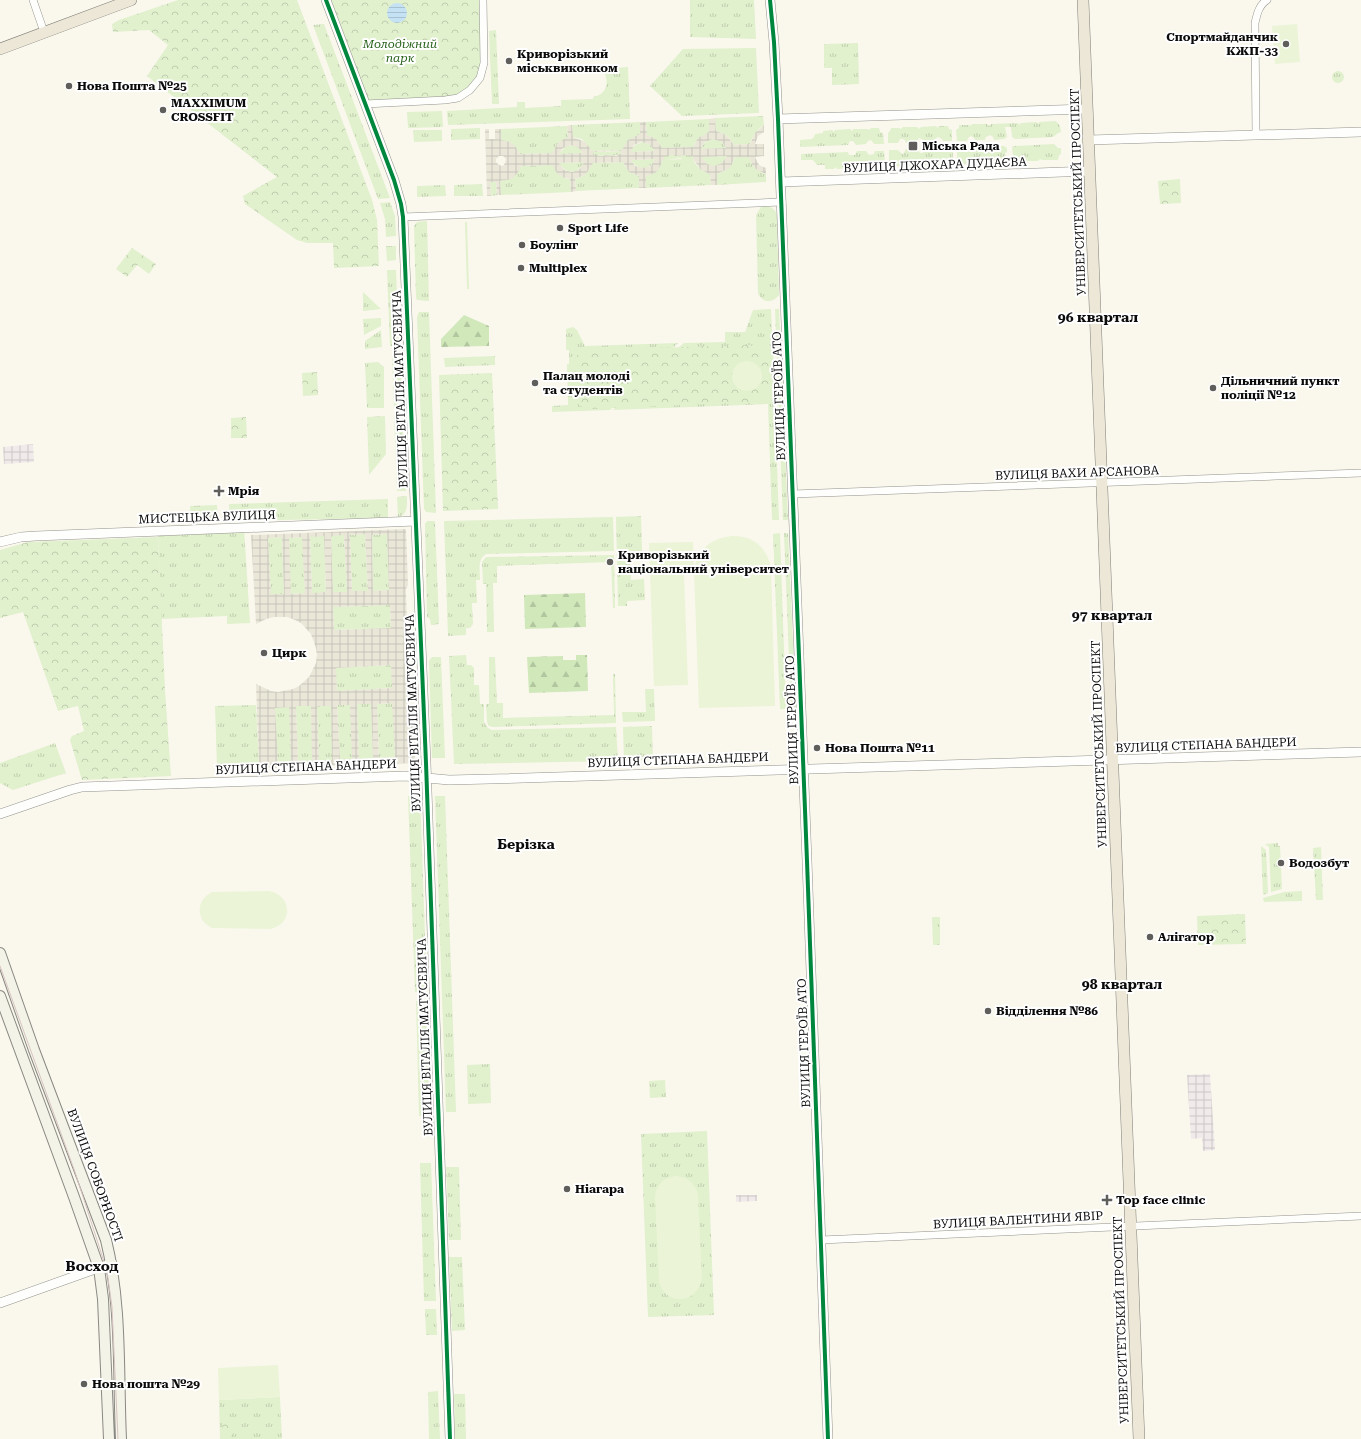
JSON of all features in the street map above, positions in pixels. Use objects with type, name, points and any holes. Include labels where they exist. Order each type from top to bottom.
[{"type":"main road","points":[[0,49],[131,0]]},
{"type":"main road","name":"УНІВЕРСИТЕТСЬКИЙ ПРОСПЕКТ","points":[[1083,0],[1139,1439]]},
{"type":"main road","name":"ВУЛИЦЯ СОБОРНОСТІ","points":[[0,953],[34,1050],[104,1235],[112,1263],[115,1288],[122,1439]]},
{"type":"main road","points":[[0,996],[74,1197],[98,1268],[103,1299],[109,1439]]},
{"type":"street","points":[[33,0],[44,32]]},
{"type":"street","name":"ВУЛИЦЯ ВІТАЛІЯ МАТУСЕВИЧА","points":[[326,0],[398,192],[403,217],[426,778],[450,1439]]},
{"type":"street","points":[[364,104],[445,100],[458,98],[470,90],[480,78],[484,63],[483,0]]},
{"type":"street","name":"ВУЛИЦЯ ГЕРОЇВ АТО","points":[[770,0],[782,202],[828,1439]]},
{"type":"street","points":[[1256,135],[1255,24],[1257,14],[1262,3],[1267,0]]},
{"type":"street","points":[[778,119],[1087,109]]},
{"type":"street","points":[[1088,140],[1361,132]]},
{"type":"street","name":"ВУЛИЦЯ ДЖОХАРА ДУДАЄВА","points":[[781,182],[1090,171]]},
{"type":"street","points":[[403,217],[782,202]]},
{"type":"street","name":"ВУЛИЦЯ ВАХИ АРСАНОВА","points":[[793,494],[1361,474]]},
{"type":"street","name":"МИСТЕЦЬКА ВУЛИЦЯ","points":[[0,542],[21,537],[36,536],[416,521]]},
{"type":"street","name":"ВУЛИЦЯ СТЕПАНА БАНДЕРИ","points":[[0,814],[82,787],[405,776],[449,780],[490,779],[1361,752]]},
{"type":"street","name":"ВУЛИЦЯ ВАЛЕНТИНИ ЯВІР","points":[[821,1240],[1361,1216]]},
{"type":"street","points":[[0,1303],[112,1263]]},
{"type":"shaded area","points":[[715,118],[716,131],[728,137],[734,145],[750,144],[755,133],[764,125],[764,132],[758,136],[755,144],[764,144],[764,156],[755,157],[759,165],[766,168],[766,174],[757,170],[753,166],[749,157],[735,157],[728,169],[717,174],[717,185],[711,185],[710,174],[701,170],[693,159],[693,156],[669,155],[664,156],[664,160],[655,173],[646,176],[646,188],[639,188],[639,176],[629,172],[623,162],[593,163],[585,175],[575,179],[576,191],[571,192],[570,179],[562,177],[557,173],[552,165],[521,166],[514,177],[500,181],[501,195],[497,195],[496,182],[490,182],[491,196],[487,196],[485,129],[489,129],[489,139],[495,139],[495,129],[501,129],[501,140],[510,142],[515,146],[520,154],[552,153],[559,142],[568,137],[567,126],[570,125],[572,125],[573,137],[585,142],[592,151],[622,150],[628,140],[640,134],[640,122],[646,122],[647,135],[656,139],[662,148],[693,147],[698,138],[709,132],[709,119]],"holes":[[[713,139],[722,142],[726,148],[701,149],[705,142]],[[641,142],[649,144],[655,151],[631,152],[634,145]],[[571,145],[579,148],[583,153],[559,154],[563,148]],[[621,151],[621,154],[617,154],[617,156],[593,155],[593,152]],[[499,156],[503,156],[506,159],[503,166],[496,162],[496,159]],[[727,156],[722,163],[714,166],[707,164],[702,157]],[[655,159],[651,166],[643,168],[635,166],[631,160]],[[584,162],[580,169],[572,172],[564,170],[559,163]]]},
{"type":"shaded area","points":[[33,444],[34,462],[4,464],[3,447]]},
{"type":"shaded area","points":[[406,529],[409,704],[414,710],[415,763],[259,768],[256,684],[271,691],[278,692],[293,689],[309,677],[316,663],[317,655],[311,634],[301,623],[287,617],[274,617],[256,624],[251,535]],"holes":[[[365,534],[368,591],[352,591],[350,535]],[[387,534],[389,590],[373,591],[372,535]],[[344,535],[347,592],[333,592],[331,536]],[[324,536],[326,592],[312,593],[310,537]],[[282,537],[284,594],[271,594],[268,538]],[[302,537],[305,593],[291,594],[289,538]],[[390,605],[391,628],[334,630],[333,607]],[[391,665],[392,688],[337,691],[336,668]],[[392,703],[395,757],[379,758],[377,704]],[[357,704],[371,704],[373,758],[359,759]],[[337,705],[350,705],[352,759],[340,760]],[[296,706],[311,706],[312,761],[298,762]],[[317,706],[331,706],[332,760],[319,760]],[[289,707],[291,761],[278,762],[275,708]]]},
{"type":"shaded area","points":[[1210,1074],[1215,1150],[1203,1151],[1202,1138],[1191,1139],[1187,1075]]},
{"type":"shaded area","points":[[736,1195],[757,1195],[757,1201],[736,1202]]},
{"type":"green space","points":[[178,0],[297,0],[372,200],[377,220],[379,266],[334,268],[333,243],[307,243],[297,240],[245,204],[243,196],[277,177],[147,76],[168,45],[149,30],[113,32],[112,24],[119,20]]},
{"type":"green space","name":"Молодіжний парк","points":[[326,0],[483,0],[480,78],[458,98],[365,104]]},
{"type":"green space","points":[[690,0],[754,0],[756,39],[690,37]]},
{"type":"green space","points":[[324,24],[390,198],[378,199],[313,25]]},
{"type":"green space","name":"Спортмайданчик КЖП-33","points":[[1297,24],[1300,62],[1275,64],[1272,26]]},
{"type":"green space","points":[[496,30],[499,104],[492,104],[489,31]]},
{"type":"green space","points":[[858,43],[859,84],[832,85],[832,68],[824,68],[824,44]]},
{"type":"green space","points":[[756,48],[759,113],[682,116],[650,86],[683,49]]},
{"type":"green space","points":[[628,67],[630,119],[448,125],[447,111],[517,107],[517,102],[525,102],[525,108],[561,106],[561,100],[593,99],[593,97],[598,96],[605,90],[607,82],[605,73],[602,69]]},
{"type":"green space","points":[[1336,71],[1340,71],[1344,77],[1340,83],[1336,83],[1332,79],[1332,75]]},
{"type":"green space","points":[[442,111],[443,127],[408,128],[407,112]]},
{"type":"green space","points":[[763,116],[764,125],[755,133],[750,144],[734,145],[726,136],[716,131],[715,118]]},
{"type":"green space","points":[[709,119],[709,132],[695,143],[693,147],[662,148],[656,140],[647,135],[646,122]]},
{"type":"green space","points":[[1056,121],[1060,126],[1061,132],[1053,137],[1015,139],[1012,137],[1011,127],[1005,127],[1007,137],[1004,139],[994,140],[990,135],[986,137],[985,140],[975,140],[971,136],[967,141],[957,141],[956,130],[959,128],[959,125],[971,126],[972,124],[987,124],[989,126],[991,124],[1018,123],[1019,125],[1021,123],[1036,122],[1038,124],[1039,122]]},
{"type":"green space","points":[[640,122],[640,134],[622,150],[592,151],[582,139],[573,137],[572,125]]},
{"type":"green space","points":[[567,126],[568,138],[559,142],[552,153],[520,154],[512,144],[501,141],[501,129]]},
{"type":"green space","points":[[936,126],[938,128],[939,126],[948,126],[949,129],[952,130],[952,141],[943,141],[938,137],[934,142],[924,142],[919,138],[916,142],[906,143],[905,140],[900,139],[898,143],[888,143],[888,133],[891,128],[901,129],[903,127],[917,127],[919,129],[921,127]]},
{"type":"green space","points":[[480,128],[480,139],[451,140],[451,129]]},
{"type":"green space","points":[[871,128],[879,128],[880,132],[883,133],[884,144],[874,144],[871,140],[866,144],[856,145],[853,141],[850,141],[848,145],[800,147],[800,140],[812,139],[815,134],[823,133],[823,131],[832,130],[834,132],[835,130],[850,129],[852,131],[853,129],[869,130]]},
{"type":"green space","points":[[413,130],[442,130],[442,141],[414,142]]},
{"type":"green space","points":[[713,139],[722,142],[726,148],[701,149],[705,142]]},
{"type":"green space","points":[[643,142],[651,145],[655,151],[630,152],[635,145]]},
{"type":"green space","points":[[1054,144],[1058,148],[1061,148],[1061,154],[1059,155],[1058,160],[1021,160],[1020,162],[991,161],[989,163],[972,162],[961,164],[957,159],[957,148],[967,147],[971,151],[976,147],[986,147],[987,149],[992,150],[994,146],[1004,146],[1007,148],[1007,152],[1005,153],[1006,157],[1013,157],[1012,147],[1015,146]]},
{"type":"green space","points":[[572,145],[579,148],[584,154],[559,154],[565,147]]},
{"type":"green space","points":[[934,148],[938,152],[942,151],[943,148],[953,148],[953,160],[950,161],[949,164],[921,164],[920,166],[905,166],[903,164],[901,166],[893,166],[892,163],[889,162],[889,150],[898,150],[902,154],[906,149],[916,149],[920,153],[923,153],[925,149]]},
{"type":"green space","points":[[621,151],[621,154],[612,156],[593,155],[593,152]]},
{"type":"green space","points":[[857,151],[866,151],[869,155],[874,154],[875,151],[884,151],[885,162],[881,167],[873,167],[871,165],[870,167],[855,168],[853,166],[852,168],[837,169],[835,167],[834,169],[825,169],[825,165],[817,165],[813,160],[801,160],[801,154],[848,152],[849,155],[855,155]]},
{"type":"green space","points":[[669,155],[693,156],[693,159],[698,167],[710,174],[711,185],[646,188],[646,176],[654,173],[664,160],[664,156]]},
{"type":"green space","points":[[727,156],[722,163],[714,166],[707,164],[702,157]]},
{"type":"green space","points":[[735,157],[749,157],[755,168],[766,174],[766,182],[717,185],[717,174],[728,168]]},
{"type":"green space","points":[[655,159],[650,166],[644,168],[640,168],[631,160]]},
{"type":"green space","points":[[584,162],[579,169],[572,172],[565,170],[559,163]]},
{"type":"green space","points":[[623,162],[629,171],[639,176],[639,188],[576,191],[575,179],[586,174],[592,163]]},
{"type":"green space","points":[[552,165],[567,179],[570,179],[571,192],[501,195],[500,181],[512,176],[521,166]]},
{"type":"green space","points":[[1180,179],[1181,203],[1160,204],[1158,181]]},
{"type":"green space","points":[[490,182],[496,182],[497,195],[491,196]]},
{"type":"green space","points":[[482,184],[483,196],[454,196],[454,185]]},
{"type":"green space","points":[[445,185],[446,196],[417,197],[417,186]]},
{"type":"green space","points":[[390,202],[395,216],[396,236],[386,237],[385,219],[380,203]]},
{"type":"green space","points":[[765,206],[773,209],[776,212],[777,217],[779,295],[770,301],[762,299],[758,293],[756,215],[761,207]]},
{"type":"green space","points":[[427,221],[429,301],[417,300],[416,298],[414,226],[417,222]]},
{"type":"green space","points":[[465,222],[467,222],[469,289],[467,289]]},
{"type":"green space","points":[[386,246],[396,246],[396,260],[387,261]]},
{"type":"green space","points":[[132,248],[156,264],[149,274],[137,265],[127,277],[116,269]]},
{"type":"green space","points":[[387,270],[396,270],[399,346],[390,346]]},
{"type":"green space","points":[[363,292],[381,309],[363,311]]},
{"type":"green space","points":[[771,309],[774,373],[764,374],[677,349],[684,343],[725,342],[725,332],[745,332],[753,310]]},
{"type":"green space","points":[[775,309],[779,309],[788,520],[783,520]]},
{"type":"green space","points":[[419,312],[429,312],[436,513],[426,512],[424,509],[417,317]]},
{"type":"green space","points":[[464,315],[489,326],[489,346],[441,347],[441,339]]},
{"type":"green space","points":[[381,318],[381,326],[364,335],[363,319]]},
{"type":"green space","points":[[573,327],[577,330],[585,346],[678,343],[610,410],[552,412],[552,406],[568,405],[567,364],[569,364],[569,350],[566,350],[566,329]]},
{"type":"green space","points":[[381,330],[382,347],[365,349],[365,341]]},
{"type":"green space","points":[[750,345],[765,352],[769,356],[772,365],[773,374],[770,394],[763,399],[752,402],[589,409],[580,405],[575,398],[572,375],[573,364],[575,358],[582,352],[589,350]]},
{"type":"green space","points":[[392,356],[400,356],[402,390],[397,396],[397,408],[394,408]]},
{"type":"green space","points":[[495,356],[495,365],[445,367],[444,358]]},
{"type":"green space","points":[[747,361],[758,365],[762,376],[758,387],[747,391],[736,387],[732,376],[736,365]]},
{"type":"green space","points":[[378,362],[384,367],[384,408],[367,408],[365,363]]},
{"type":"green space","points":[[317,372],[318,395],[303,396],[302,373]]},
{"type":"green space","points":[[492,373],[498,509],[443,511],[439,375]]},
{"type":"green space","points":[[774,377],[779,520],[772,520],[768,404],[613,410],[622,402]]},
{"type":"green space","points":[[385,416],[386,454],[369,475],[367,417]]},
{"type":"green space","points":[[394,416],[398,416],[398,426],[403,431],[406,491],[397,491]]},
{"type":"green space","points":[[246,417],[247,438],[231,438],[231,418]]},
{"type":"green space","points":[[407,496],[407,506],[405,512],[398,517],[397,497]]},
{"type":"green space","points":[[388,499],[388,518],[230,521],[229,504]]},
{"type":"green space","points":[[217,505],[218,521],[191,522],[190,506]]},
{"type":"green space","points":[[641,516],[642,551],[630,552],[631,580],[644,579],[645,600],[627,601],[627,606],[618,606],[616,517]]},
{"type":"green space","points":[[613,517],[614,551],[486,554],[483,556],[480,562],[480,580],[476,580],[477,603],[472,603],[473,624],[470,628],[466,628],[466,635],[448,636],[444,521]]},
{"type":"green space","points":[[427,521],[435,521],[439,624],[431,625],[430,619],[427,617],[425,524]]},
{"type":"green space","points":[[244,528],[250,623],[227,624],[227,616],[161,619],[158,531]]},
{"type":"green space","points":[[780,533],[786,709],[780,709],[773,534]]},
{"type":"green space","points":[[784,533],[788,533],[796,709],[791,709]]},
{"type":"green space","points":[[365,534],[368,591],[352,591],[350,535]]},
{"type":"green space","points":[[387,534],[389,590],[373,591],[372,535]]},
{"type":"green space","points":[[331,535],[344,535],[347,592],[333,592]]},
{"type":"green space","points":[[310,536],[324,536],[326,593],[312,593]]},
{"type":"green space","points":[[731,536],[745,537],[757,543],[766,553],[771,567],[775,706],[699,708],[694,573],[684,574],[688,685],[654,686],[649,543],[693,542],[694,568],[699,555],[707,546],[717,539]]},
{"type":"green space","points":[[158,537],[165,690],[171,776],[82,780],[70,740],[72,736],[84,731],[78,706],[58,711],[23,612],[0,618],[0,550],[28,542]]},
{"type":"green space","points":[[282,537],[284,594],[271,594],[268,538]]},
{"type":"green space","points":[[303,537],[305,593],[290,594],[288,538]]},
{"type":"green space","points":[[614,555],[615,608],[613,608],[611,562],[497,566],[497,583],[493,583],[494,632],[487,632],[486,584],[483,584],[482,562],[486,557]]},
{"type":"green space","points":[[585,593],[586,627],[525,629],[524,595]]},
{"type":"green space","points":[[390,605],[391,628],[334,630],[333,607]]},
{"type":"green space","points":[[466,655],[467,665],[471,665],[474,668],[474,685],[479,685],[480,704],[484,704],[484,722],[488,728],[492,730],[616,727],[618,761],[454,764],[449,656]]},
{"type":"green space","points":[[576,655],[587,655],[588,691],[529,693],[527,657],[563,656],[563,660],[576,660]]},
{"type":"green space","points":[[432,657],[441,657],[445,758],[432,758],[429,661]]},
{"type":"green space","points":[[489,657],[495,657],[497,703],[503,703],[503,718],[614,715],[613,674],[615,674],[616,723],[489,726],[487,722],[486,704],[489,704]]},
{"type":"green space","points":[[391,665],[393,688],[337,691],[335,668]]},
{"type":"green space","points":[[645,689],[654,689],[655,721],[623,722],[622,712],[646,712]]},
{"type":"green space","points":[[393,703],[395,757],[379,758],[377,704]]},
{"type":"green space","points":[[357,704],[371,704],[373,759],[359,759]]},
{"type":"green space","points":[[256,705],[259,766],[217,767],[215,706]]},
{"type":"green space","points":[[337,705],[350,705],[353,759],[340,760]]},
{"type":"green space","points":[[296,706],[311,706],[313,761],[298,762]]},
{"type":"green space","points":[[317,706],[331,706],[333,760],[319,761]]},
{"type":"green space","points":[[275,707],[290,707],[291,762],[277,762]]},
{"type":"green space","points":[[652,726],[653,760],[624,761],[623,727]]},
{"type":"green space","points":[[55,743],[66,773],[13,790],[0,783],[0,763]]},
{"type":"green space","points":[[420,795],[427,991],[415,992],[408,796]]},
{"type":"green space","points":[[435,796],[445,796],[456,1112],[446,1112]]},
{"type":"green space","points":[[1278,843],[1278,846],[1280,846],[1282,889],[1271,892],[1269,847],[1265,844]]},
{"type":"green space","points":[[1261,846],[1266,850],[1268,893],[1263,895]]},
{"type":"green space","points":[[1321,847],[1323,900],[1316,900],[1313,848]]},
{"type":"green space","points":[[269,891],[282,898],[286,903],[287,910],[283,922],[270,929],[212,928],[206,924],[200,915],[200,905],[212,892]]},
{"type":"green space","points":[[1302,891],[1302,901],[1264,902],[1263,898],[1284,892]]},
{"type":"green space","points":[[1245,914],[1246,944],[1198,945],[1197,916]]},
{"type":"green space","points":[[932,917],[940,917],[940,945],[933,945]]},
{"type":"green space","points":[[427,1000],[430,1116],[419,1116],[416,1001]]},
{"type":"green space","points":[[490,1064],[491,1103],[468,1104],[467,1065]]},
{"type":"green space","points":[[665,1080],[666,1097],[650,1098],[649,1081]]},
{"type":"green space","points":[[707,1131],[714,1315],[648,1317],[641,1134]]},
{"type":"green space","points":[[420,1163],[431,1163],[436,1301],[424,1301]]},
{"type":"green space","points":[[446,1167],[459,1167],[461,1240],[449,1240]]},
{"type":"green space","points":[[673,1176],[678,1176],[691,1182],[698,1194],[702,1279],[694,1294],[688,1298],[674,1299],[668,1296],[659,1282],[655,1194],[662,1182]]},
{"type":"green space","points":[[449,1257],[462,1257],[465,1330],[452,1331]]},
{"type":"green space","points":[[425,1309],[436,1309],[437,1335],[426,1335]]},
{"type":"green space","points":[[278,1365],[280,1397],[219,1400],[218,1368]]},
{"type":"green space","points":[[438,1391],[440,1439],[429,1439],[428,1392]]},
{"type":"green space","points":[[454,1394],[465,1394],[466,1439],[455,1439]]},
{"type":"green space","points":[[280,1397],[282,1439],[220,1439],[219,1400]]},
{"type":"green space","points":[[222,1420],[232,1420],[233,1437],[223,1437]]},
{"type":"water","points":[[397,3],[404,6],[407,13],[404,20],[397,23],[390,20],[387,13],[390,6]]},
{"type":"tram line","points":[[0,966],[75,1172],[107,1271],[112,1307],[118,1439]]},
{"type":"cycle path","points":[[326,0],[394,180],[403,217],[426,763],[450,1439]]},
{"type":"cycle path","points":[[770,0],[778,119],[828,1439]]},
{"type":"place","name":"Спортмайданчик КЖП-33","points":[[1286,44]]},
{"type":"place","name":"Криворізький міськвиконком","points":[[509,61]]},
{"type":"place","name":"Нова Пошта №25","points":[[69,86]]},
{"type":"place","name":"MAXXIMUM CROSSFIT","points":[[163,110]]},
{"type":"place","name":"Міська Рада","points":[[913,146]]},
{"type":"place","name":"Sport Life","points":[[560,228]]},
{"type":"place","name":"Боулінг","points":[[522,245]]},
{"type":"place","name":"Multiplex","points":[[521,268]]},
{"type":"place","name":"Палац молоді та студентів","points":[[535,383]]},
{"type":"place","name":"Дільничний пункт поліції №12","points":[[1213,388]]},
{"type":"place","name":"Мрія","points":[[219,491]]},
{"type":"place","name":"Криворізький національний університет","points":[[610,562]]},
{"type":"place","name":"Цирк","points":[[264,653]]},
{"type":"place","name":"Нова Пошта №11","points":[[817,748]]},
{"type":"place","name":"Водозбут","points":[[1281,863]]},
{"type":"place","name":"Алігатор","points":[[1150,937]]},
{"type":"place","name":"Відділення №86","points":[[988,1011]]},
{"type":"place","name":"Ніагара","points":[[567,1189]]},
{"type":"place","name":"Top face clinic","points":[[1107,1200]]},
{"type":"place","name":"Нова пошта №29","points":[[84,1384]]},
{"type":"district","name":"96 квартал","points":[[1098,317]]},
{"type":"district","name":"97 квартал","points":[[1112,615]]},
{"type":"district","name":"Берізка","points":[[526,844]]},
{"type":"district","name":"98 квартал","points":[[1122,984]]},
{"type":"district","name":"Восход","points":[[92,1266]]}]
